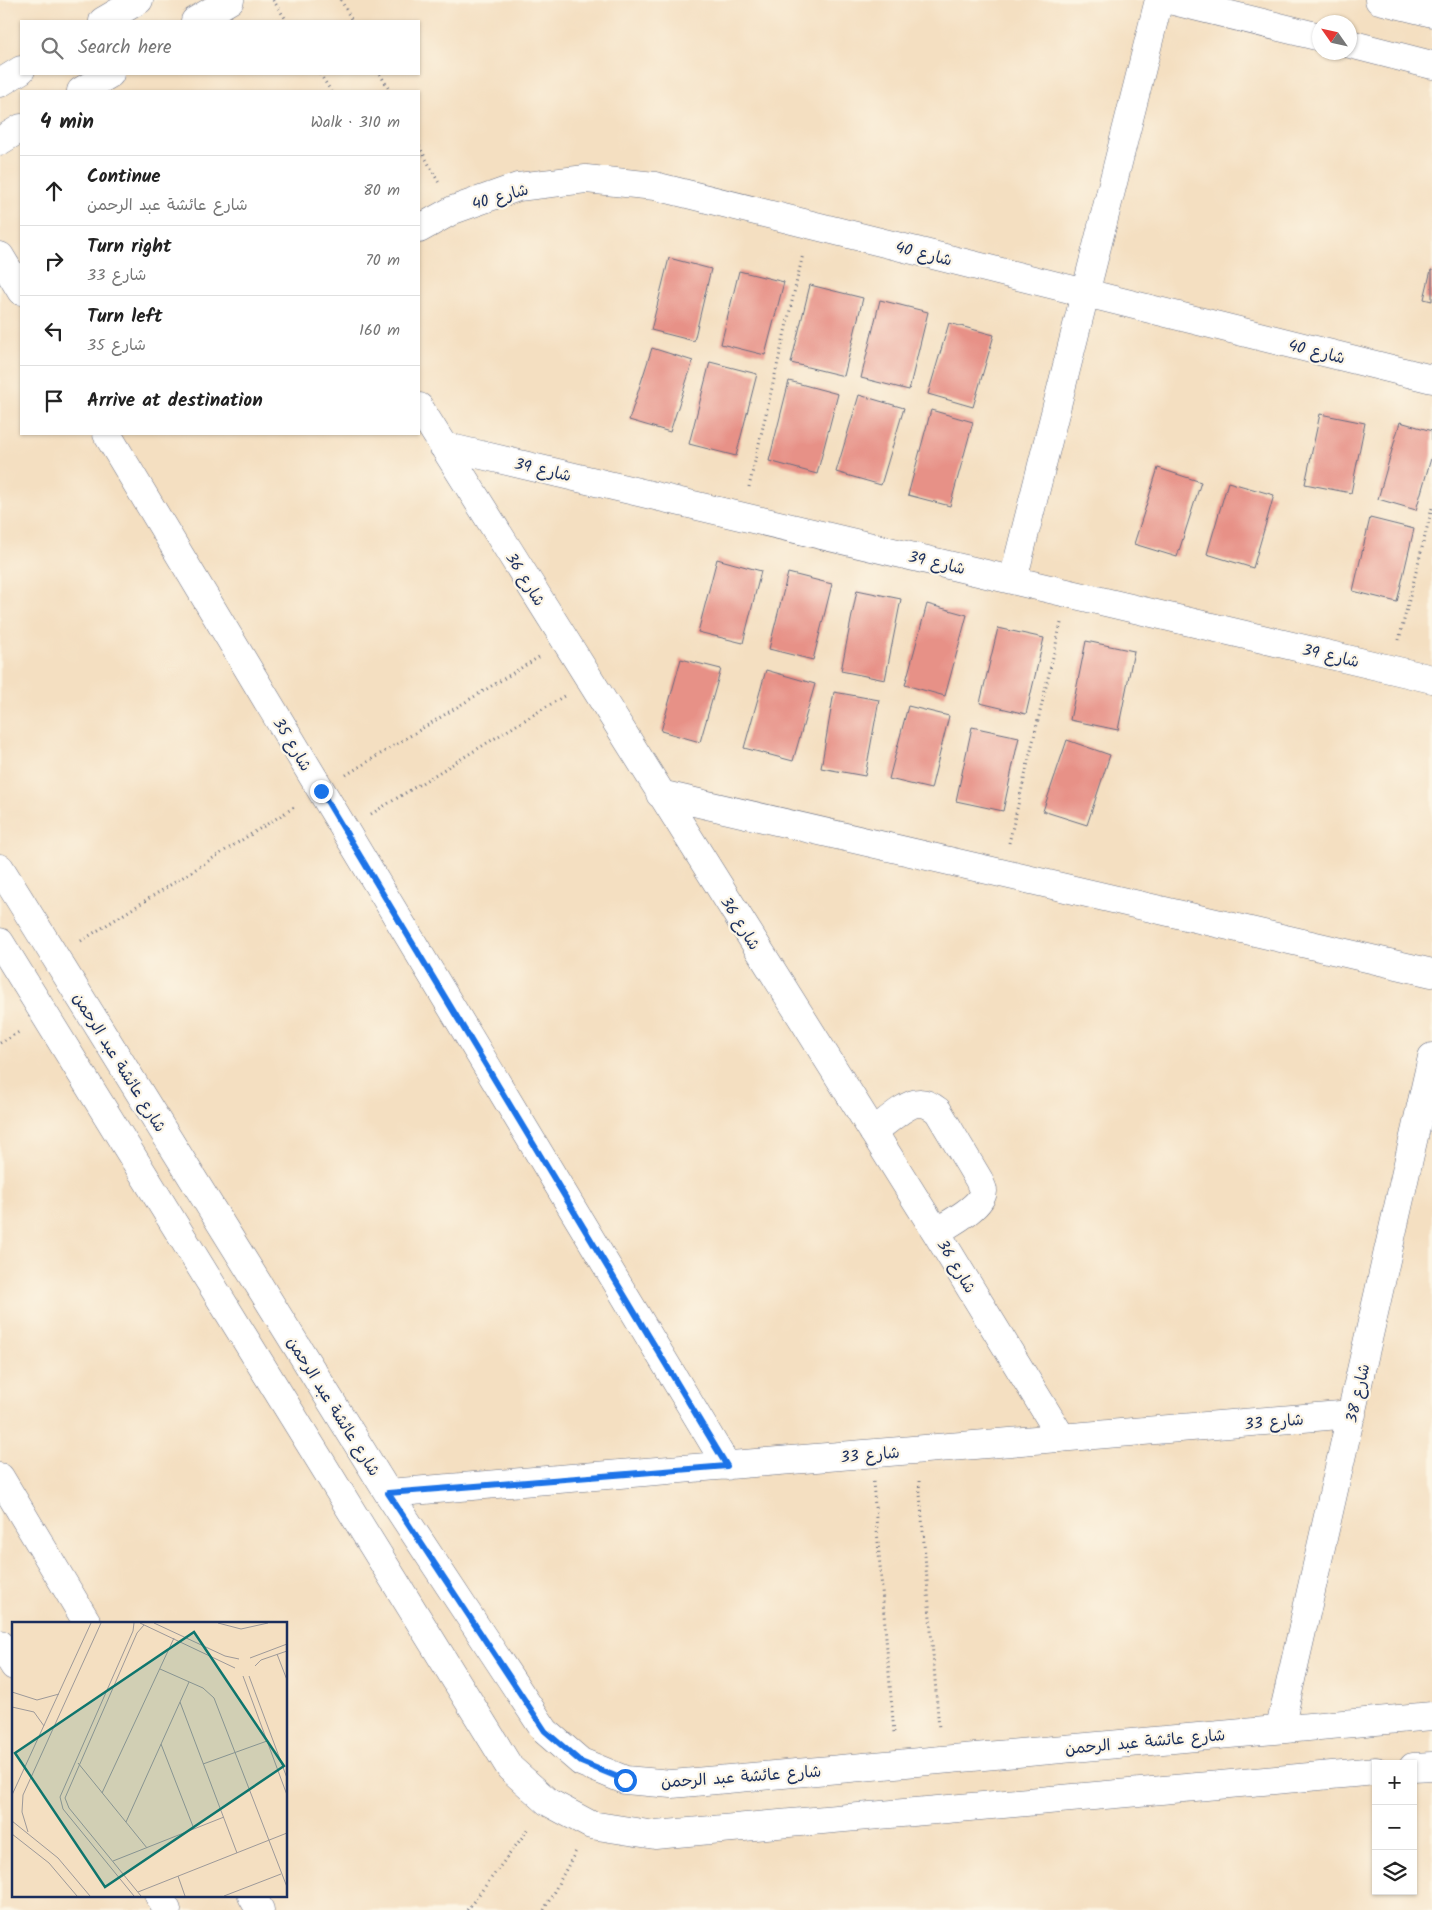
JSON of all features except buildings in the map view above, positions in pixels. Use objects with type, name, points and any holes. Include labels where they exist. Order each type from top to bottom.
[{"type":"street","points":[[105,20],[139,0]]},
{"type":"street","points":[[198,20],[230,0]]},
{"type":"street","points":[[1013,580],[1160,0]]},
{"type":"street","points":[[1169,0],[1312,35]]},
{"type":"street","points":[[1379,0],[1432,13]]},
{"type":"street","points":[[1357,46],[1432,65]]},
{"type":"street","points":[[0,83],[20,71]]},
{"type":"street","points":[[83,90],[108,75]]},
{"type":"street","points":[[0,141],[20,129]]},
{"type":"street","name":"شارع 40","points":[[420,228],[453,210],[518,187],[586,179],[655,186],[1432,379]]},
{"type":"street","points":[[0,256],[20,289]]},
{"type":"street","name":"شارع 36","points":[[420,409],[936,1232],[1062,1438]]},
{"type":"street","name":"شارع 35","points":[[108,435],[727,1466]]},
{"type":"street","name":"شارع 39","points":[[442,446],[1432,679]]},
{"type":"street","points":[[660,794],[1432,973]]},
{"type":"street","name":"شارع عائشة عبد الرحمن","points":[[0,868],[388,1493],[545,1731],[581,1762],[625,1780],[672,1784],[1280,1728],[1432,1716]]},
{"type":"street","points":[[0,942],[510,1768],[548,1802],[591,1825],[655,1835],[1372,1771]]},
{"type":"street","name":"شارع 38","points":[[1280,1728],[1432,1057]]},
{"type":"street","points":[[873,1132],[910,1105],[920,1103],[930,1105],[938,1111],[983,1190],[980,1200],[972,1208],[936,1232]]},
{"type":"street","name":"شارع 33","points":[[388,1493],[1352,1414]]},
{"type":"street","points":[[0,1478],[87,1622]]},
{"type":"street","points":[[0,1644],[12,1663]]},
{"type":"street","points":[[1417,1767],[1432,1766]]},
{"type":"street","points":[[160,1898],[167,1910]]},
{"type":"street","points":[[253,1898],[260,1910]]},
{"type":"path","points":[[273,0],[285,20]]},
{"type":"path","points":[[341,0],[351,20]]},
{"type":"path","points":[[321,75],[330,90]]},
{"type":"path","points":[[381,75],[389,90]]},
{"type":"path","points":[[420,148],[453,210]]},
{"type":"path","points":[[742,517],[810,225]]},
{"type":"path","points":[[1392,670],[1432,508]]},
{"type":"path","points":[[1002,873],[1068,593]]},
{"type":"path","points":[[344,830],[589,681]]},
{"type":"path","points":[[916,1450],[941,1759]]},
{"type":"path","points":[[871,1454],[896,1763]]},
{"type":"path","points":[[467,1910],[548,1802]]},
{"type":"path","points":[[544,1910],[591,1825]]},
{"type":"route","points":[[321,791],[727,1466],[388,1493],[545,1731],[581,1762],[625,1780]]}]
